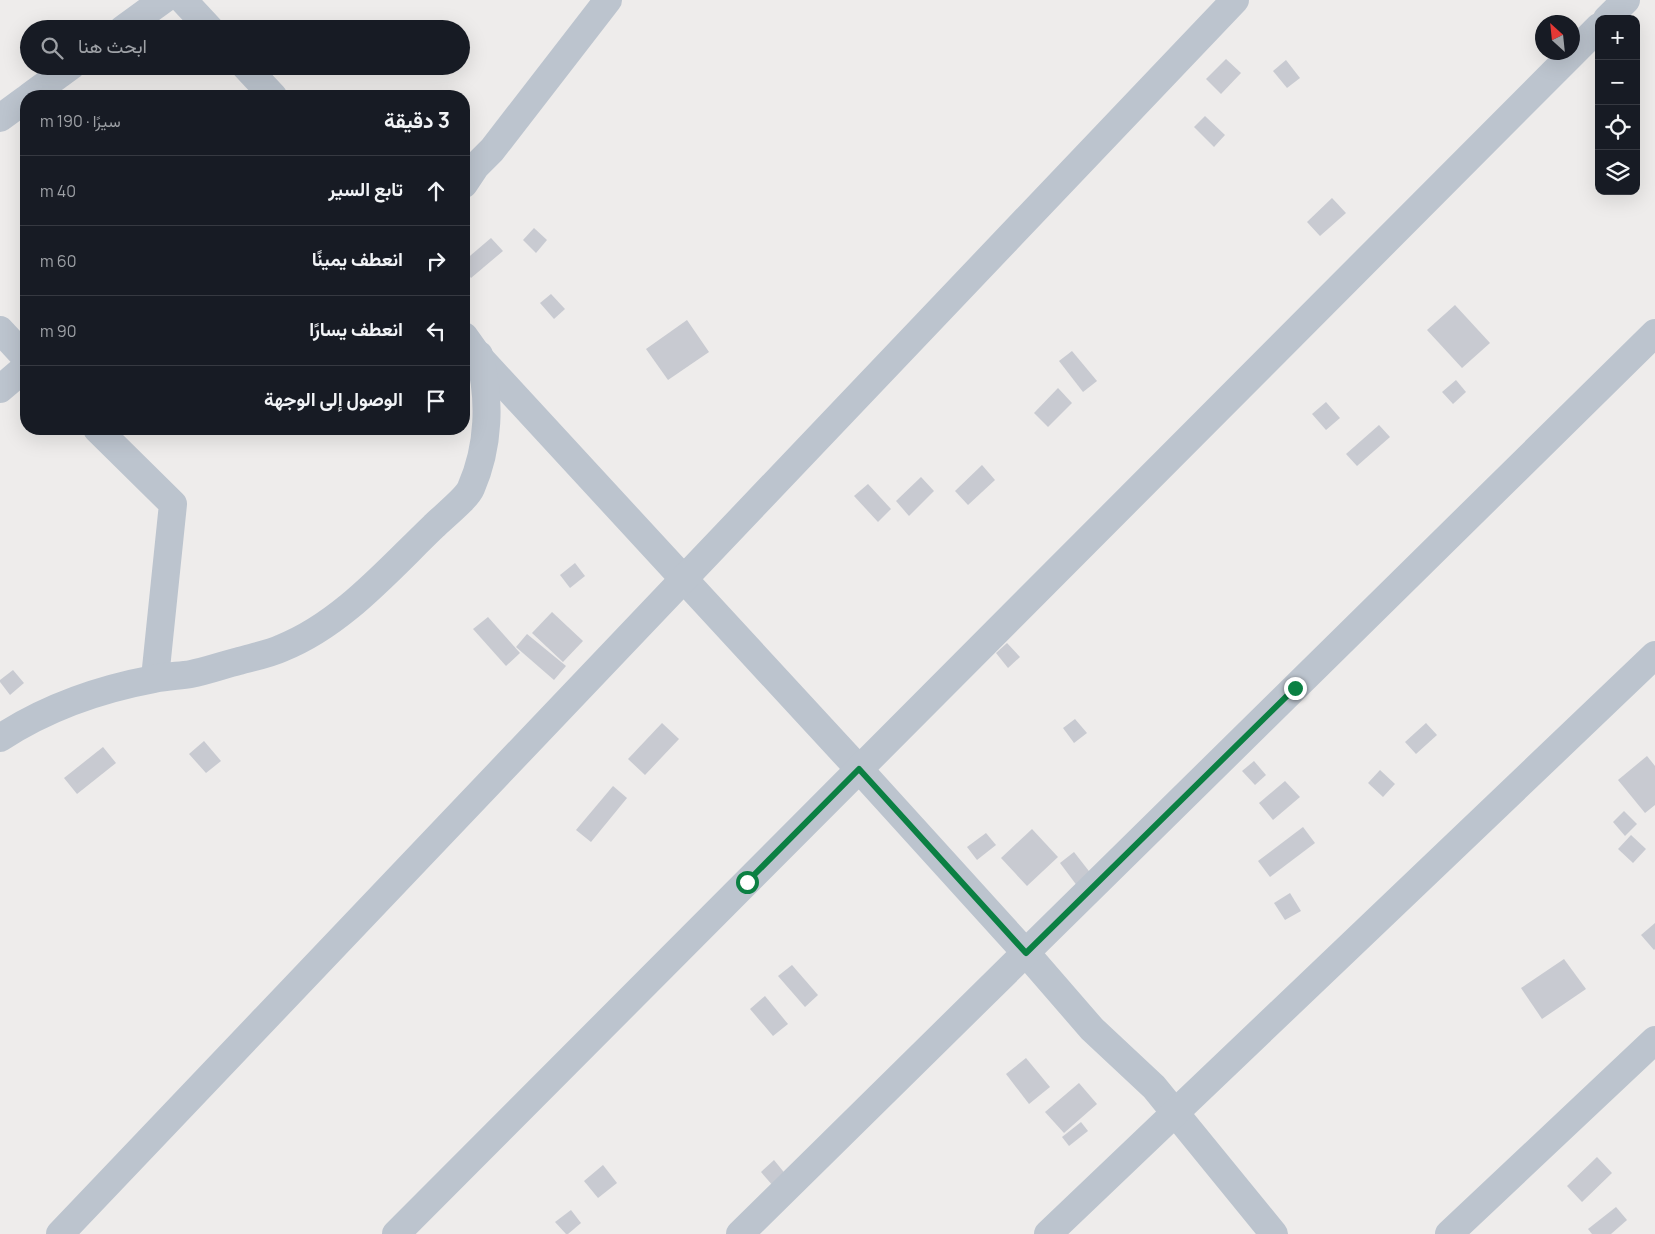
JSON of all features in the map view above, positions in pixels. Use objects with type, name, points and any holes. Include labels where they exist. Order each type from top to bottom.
[{"type":"street","points":[[135,20],[163,0]]},
{"type":"street","points":[[183,0],[202,20]]},
{"type":"street","points":[[470,175],[492,150],[608,0]]},
{"type":"street","points":[[60,1234],[1235,0]]},
{"type":"street","points":[[1611,15],[1626,0]]},
{"type":"street","points":[[396,1234],[1595,31]]},
{"type":"street","points":[[38,90],[59,75]]},
{"type":"street","points":[[254,75],[268,90]]},
{"type":"street","points":[[0,118],[20,103]]},
{"type":"street","points":[[0,330],[20,352]]},
{"type":"street","points":[[0,738],[50,711],[84,697],[119,686],[155,678],[192,674],[281,649],[317,631],[348,608],[470,491],[480,464],[486,435],[487,406],[485,381],[472,346],[470,332]]},
{"type":"street","points":[[740,1234],[1655,333]]},
{"type":"street","points":[[472,346],[683,580],[859,769],[1026,953],[1092,1029],[1154,1087],[1274,1234]]},
{"type":"street","points":[[0,389],[20,372]]},
{"type":"street","points":[[104,435],[174,504],[155,678]]},
{"type":"street","points":[[1048,1234],[1655,655]]},
{"type":"street","points":[[1449,1234],[1655,1040]]},
{"type":"building","points":[[1226,59],[1241,73],[1221,94],[1206,79]]},
{"type":"building","points":[[1286,60],[1300,78],[1287,88],[1273,71]]},
{"type":"building","points":[[1205,116],[1225,135],[1214,147],[1194,127]]},
{"type":"building","points":[[1332,198],[1346,213],[1320,236],[1307,222]]},
{"type":"building","points":[[534,228],[547,240],[536,253],[523,240]]},
{"type":"building","points":[[491,238],[503,251],[471,278],[470,256]]},
{"type":"building","points":[[551,294],[565,309],[554,319],[540,303]]},
{"type":"building","points":[[1455,305],[1490,343],[1462,368],[1427,330]]},
{"type":"building","points":[[687,320],[709,352],[668,380],[646,349]]},
{"type":"building","points":[[1072,351],[1097,381],[1083,392],[1059,361]]},
{"type":"building","points":[[1456,380],[1466,392],[1453,404],[1442,392]]},
{"type":"building","points":[[1058,388],[1072,403],[1048,427],[1034,413]]},
{"type":"building","points":[[1326,402],[1340,418],[1326,430],[1312,414]]},
{"type":"building","points":[[1379,425],[1390,437],[1357,466],[1346,454]]},
{"type":"building","points":[[982,465],[995,480],[968,505],[955,491]]},
{"type":"building","points":[[921,477],[934,491],[909,516],[896,501]]},
{"type":"building","points":[[868,484],[891,509],[878,522],[854,496]]},
{"type":"building","points":[[575,563],[585,576],[570,588],[560,575]]},
{"type":"building","points":[[552,612],[583,641],[563,662],[532,633]]},
{"type":"building","points":[[488,617],[520,653],[506,666],[473,629]]},
{"type":"building","points":[[527,634],[566,666],[554,680],[516,647]]},
{"type":"building","points":[[1007,643],[1020,657],[1008,668],[996,653]]},
{"type":"building","points":[[13,670],[24,683],[10,695],[0,680]]},
{"type":"building","points":[[1075,719],[1087,733],[1074,743],[1063,728]]},
{"type":"building","points":[[662,723],[679,739],[645,775],[628,759]]},
{"type":"building","points":[[1426,723],[1437,735],[1416,754],[1405,742]]},
{"type":"building","points":[[204,741],[221,761],[206,773],[189,754]]},
{"type":"building","points":[[103,747],[116,763],[77,794],[64,778]]},
{"type":"building","points":[[1647,756],[1655,766],[1655,805],[1645,813],[1618,780]]},
{"type":"building","points":[[1254,761],[1266,775],[1255,785],[1242,771]]},
{"type":"building","points":[[1380,770],[1395,784],[1383,797],[1368,783]]},
{"type":"building","points":[[1285,781],[1300,797],[1273,820],[1259,803]]},
{"type":"building","points":[[613,786],[627,798],[591,842],[576,830]]},
{"type":"building","points":[[1624,811],[1637,824],[1625,836],[1613,822]]},
{"type":"building","points":[[1303,827],[1315,843],[1270,877],[1258,861]]},
{"type":"building","points":[[1032,829],[1058,857],[1027,886],[1001,858]]},
{"type":"building","points":[[986,833],[996,845],[977,860],[967,847]]},
{"type":"building","points":[[1631,835],[1646,849],[1633,863],[1618,849]]},
{"type":"building","points":[[1074,852],[1099,884],[1084,895],[1060,863]]},
{"type":"building","points":[[1290,893],[1301,911],[1285,920],[1274,903]]},
{"type":"building","points":[[1655,923],[1655,949],[1654,950],[1641,935]]},
{"type":"building","points":[[1564,959],[1586,989],[1542,1019],[1521,988]]},
{"type":"building","points":[[792,965],[818,995],[805,1007],[778,976]]},
{"type":"building","points":[[765,996],[788,1024],[773,1036],[750,1009]]},
{"type":"building","points":[[1026,1058],[1050,1087],[1029,1104],[1006,1074]]},
{"type":"building","points":[[1079,1083],[1097,1104],[1064,1133],[1045,1112]]},
{"type":"building","points":[[1081,1122],[1088,1131],[1069,1146],[1062,1137]]},
{"type":"building","points":[[1597,1157],[1612,1173],[1582,1202],[1567,1186]]},
{"type":"building","points":[[774,1160],[787,1176],[774,1187],[761,1172]]},
{"type":"building","points":[[603,1165],[617,1183],[598,1198],[584,1181]]},
{"type":"building","points":[[1616,1207],[1627,1220],[1611,1234],[1592,1234],[1588,1229]]},
{"type":"building","points":[[571,1210],[581,1223],[566,1234],[555,1222]]},
{"type":"route","points":[[747,882],[859,769],[1026,953],[1295,688]]}]
